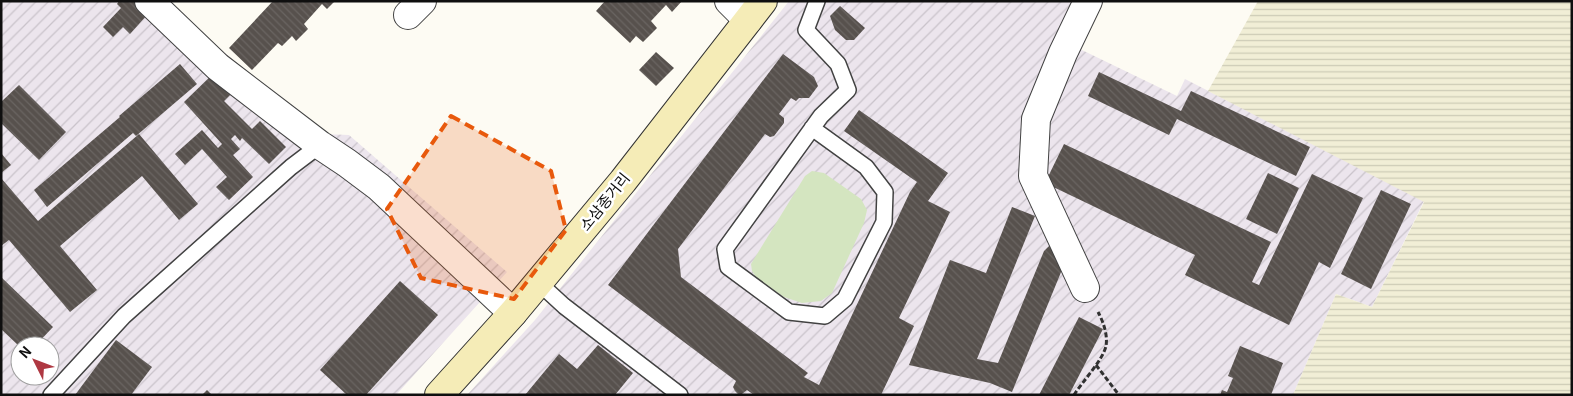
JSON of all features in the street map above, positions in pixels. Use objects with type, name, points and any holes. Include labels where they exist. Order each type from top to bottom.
[{"type":"street","points":[[149,1],[218,67],[378,187],[513,313]]},
{"type":"street","points":[[1085,288],[1033,176],[1036,119],[1063,53],[1088,1]]},
{"type":"street","name":"소삼종거리","points":[[439,395],[513,313],[623,180],[747,8]]},
{"type":"lane","points":[[812,128],[866,167],[885,192],[884,222],[845,299],[825,316],[789,312],[728,266],[725,248],[812,128],[821,116],[848,90],[838,64],[806,30],[817,1]]},
{"type":"lane","points":[[51,395],[124,316],[291,167],[320,145]]},
{"type":"lane","points":[[538,283],[564,306],[680,395]]},
{"type":"path","points":[[1074,395],[1096,365],[1106,346],[1104,322],[1085,288]]},
{"type":"path","points":[[1096,365],[1119,395]]},
{"type":"highlighted area","points":[[451,116],[551,171],[566,230],[514,299],[421,278],[387,209]]},
{"type":"shaded area","points":[[1,1],[162,1],[323,134],[349,135],[507,272],[396,395],[1,395]]},
{"type":"shaded area","points":[[789,1],[1078,1],[1055,37],[1177,96],[1185,79],[1424,201],[1372,307],[1336,294],[1293,395],[467,395],[535,320]]},
{"type":"shaded area","points":[[1258,1],[1572,1],[1572,395],[1293,395],[1336,294],[1372,307],[1424,202],[1208,91]]},
{"type":"green space","points":[[812,171],[824,173],[861,199],[867,210],[864,223],[832,293],[821,301],[802,303],[784,297],[757,279],[752,271],[751,264],[805,176]]},
{"type":"building","points":[[119,1],[138,1],[147,15],[130,34],[123,27],[113,37],[103,27],[121,8],[117,4]]},
{"type":"building","points":[[273,1],[335,1],[327,9],[322,4],[304,24],[308,29],[296,41],[292,36],[282,46],[278,43],[252,70],[229,48]]},
{"type":"building","points":[[605,1],[682,1],[672,12],[666,5],[651,21],[657,28],[643,42],[636,36],[630,43],[596,11]]},
{"type":"building","points":[[840,6],[865,28],[854,40],[846,40],[835,30],[830,16]]},
{"type":"building","points":[[656,52],[674,68],[656,86],[639,70]]},
{"type":"building","points":[[783,54],[814,77],[818,86],[809,98],[799,98],[796,101],[791,98],[779,114],[784,118],[784,123],[774,136],[770,137],[765,134],[678,249],[681,277],[808,373],[804,377],[819,385],[910,192],[917,182],[844,131],[859,110],[948,173],[928,201],[950,212],[899,318],[914,326],[881,395],[754,395],[747,390],[742,394],[738,394],[733,387],[736,381],[608,285]]},
{"type":"building","points":[[180,64],[197,84],[136,136],[133,133],[47,207],[34,190]]},
{"type":"building","points":[[1099,72],[1181,111],[1191,91],[1310,147],[1296,176],[1177,119],[1169,135],[1088,96]]},
{"type":"building","points":[[214,73],[233,92],[224,101],[252,129],[260,121],[286,147],[269,164],[242,138],[240,141],[235,135],[231,139],[240,149],[233,155],[253,177],[229,200],[216,187],[227,177],[202,149],[185,165],[175,154],[202,130],[218,148],[222,144],[184,102]]},
{"type":"building","points":[[19,85],[66,132],[39,160],[1,123],[1,102]]},
{"type":"building","points":[[139,134],[198,204],[179,220],[142,176],[60,246],[97,290],[70,312],[9,240],[1,246],[1,178],[38,221]]},
{"type":"building","points":[[1064,144],[1271,242],[1252,282],[1259,285],[1312,174],[1363,198],[1330,268],[1319,262],[1289,325],[1185,275],[1195,255],[1045,183]]},
{"type":"building","points":[[1,153],[11,165],[1,173]]},
{"type":"building","points":[[1268,173],[1299,188],[1277,234],[1246,219]]},
{"type":"building","points":[[1381,190],[1411,204],[1371,289],[1341,274]]},
{"type":"building","points":[[1012,207],[1035,216],[977,359],[998,363],[1044,251],[1057,238],[1066,260],[1012,392],[990,383],[909,365],[950,260],[986,273]]},
{"type":"building","points":[[1,277],[53,327],[44,336],[10,338],[1,329]]},
{"type":"building","points":[[400,281],[438,315],[366,395],[347,395],[320,370]]},
{"type":"building","points":[[1079,317],[1103,329],[1069,395],[1039,395]]},
{"type":"building","points":[[116,340],[152,367],[131,395],[75,395]]},
{"type":"building","points":[[598,345],[633,373],[615,395],[525,395],[559,354],[577,369]]},
{"type":"building","points":[[1240,346],[1283,363],[1271,395],[1220,395],[1222,390],[1227,392],[1233,378],[1228,376]]},
{"type":"building","points":[[207,390],[212,395],[202,395]]}]
